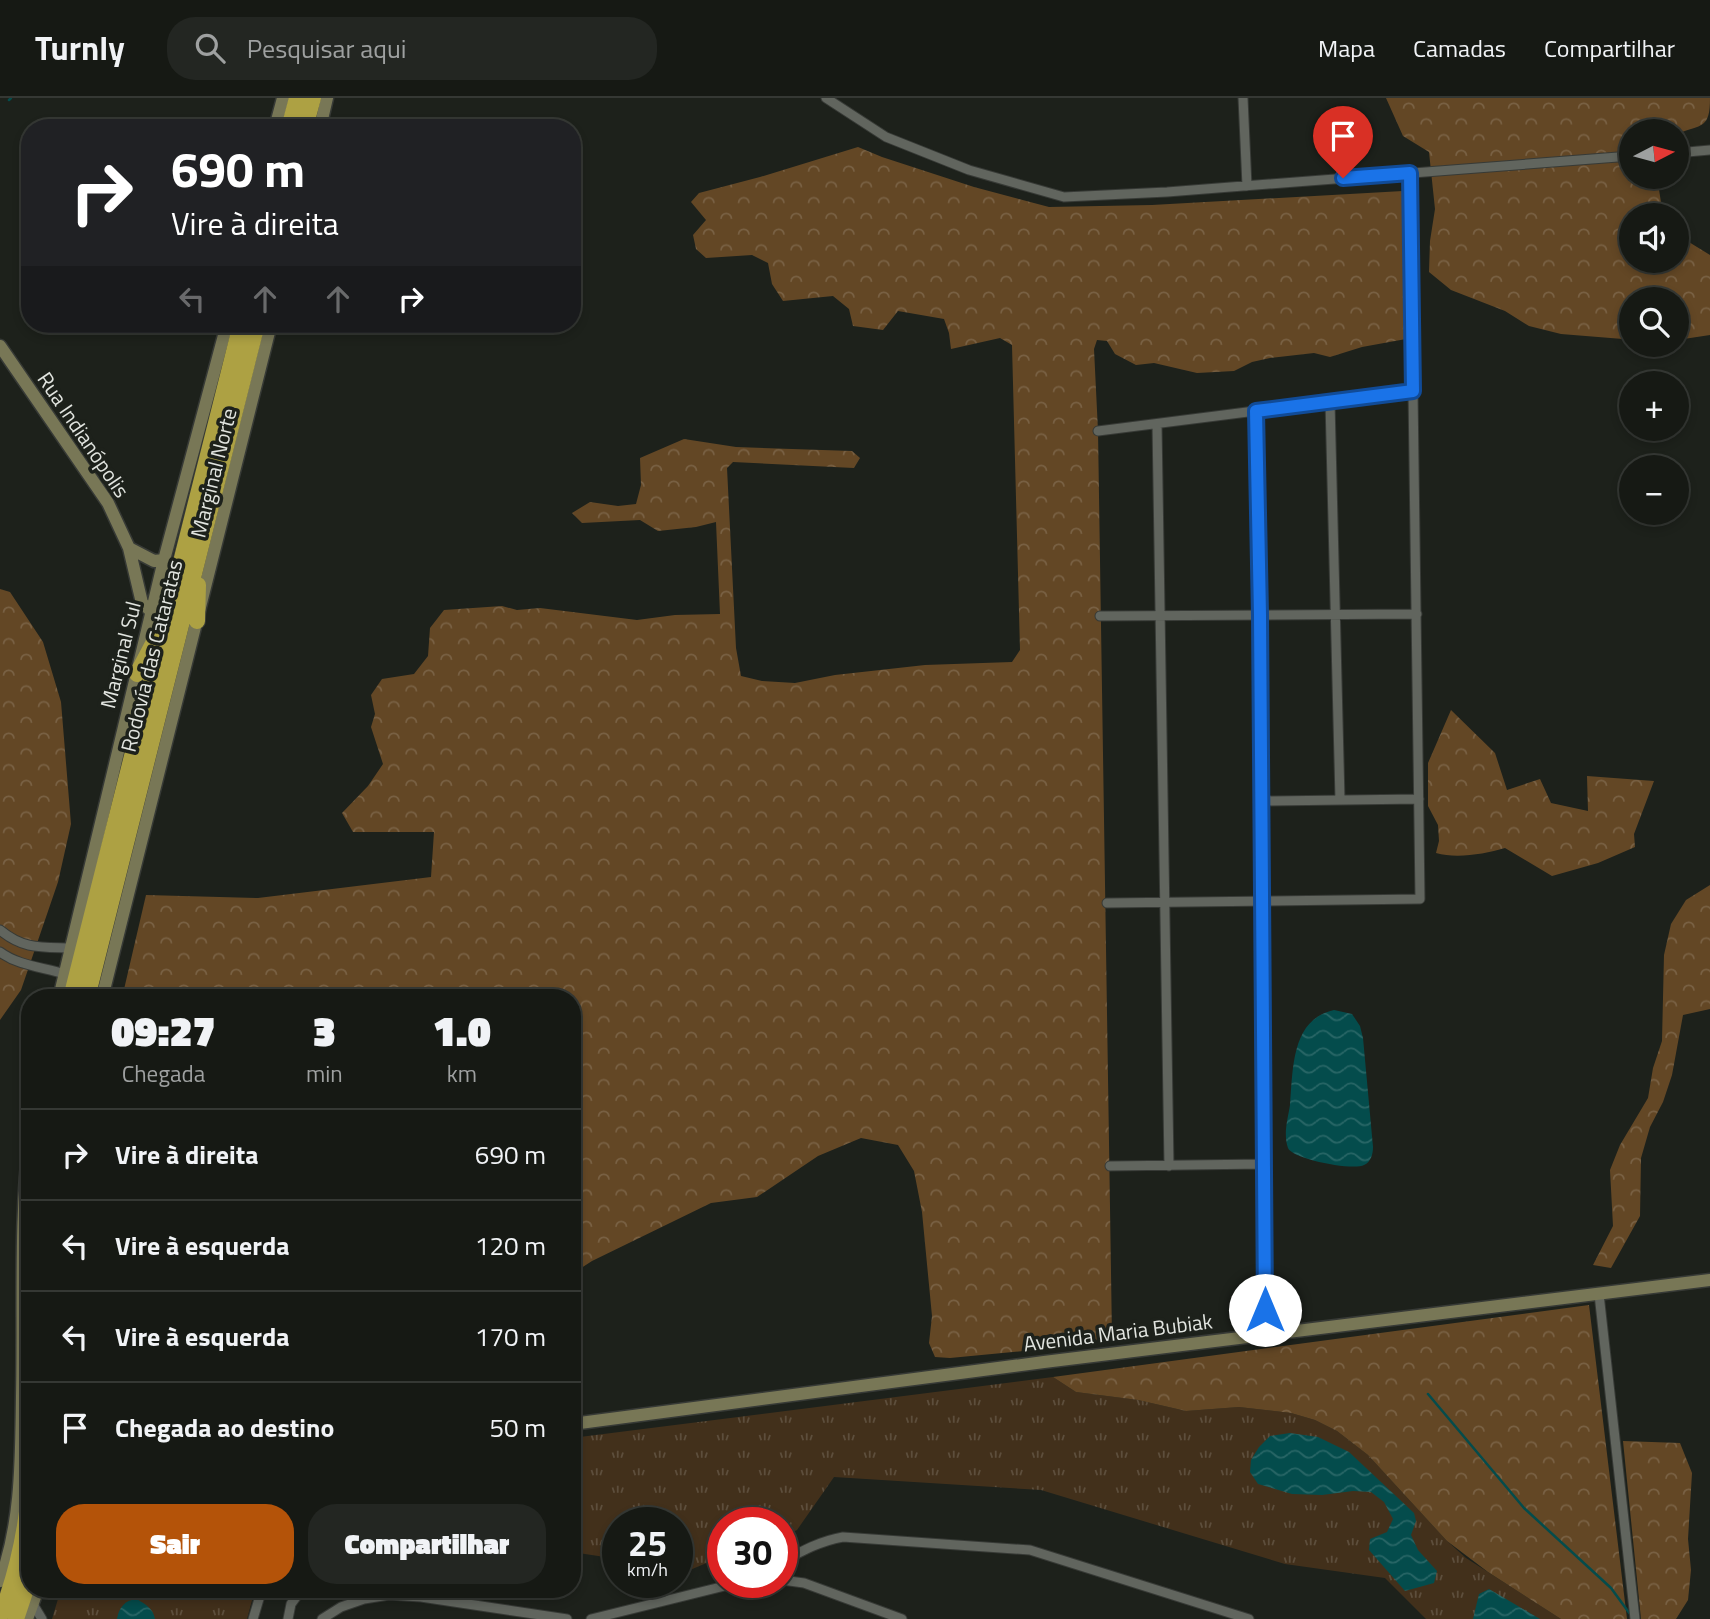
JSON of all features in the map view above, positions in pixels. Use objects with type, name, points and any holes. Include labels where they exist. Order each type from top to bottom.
[{"type":"highway","points":[[291,119],[297,98]]},
{"type":"highway","points":[[307,119],[313,98]]},
{"type":"highway","name":"Rodovía das Cataratas","points":[[73,989],[160,614],[238,333]]},
{"type":"highway","name":"Rodovía das Cataratas","points":[[89,989],[255,333]]},
{"type":"highway","points":[[197,621],[198,556]]},
{"type":"highway","points":[[136,674],[160,614]]},
{"type":"highway","points":[[0,1617],[13,1584],[21,1552]]},
{"type":"highway","points":[[16,1619],[23,1598]]},
{"type":"street","points":[[277,119],[283,98]]},
{"type":"street","points":[[322,119],[327,98]]},
{"type":"street","points":[[826,98],[886,137],[969,170],[1065,197],[1247,186],[1619,157]]},
{"type":"street","points":[[1243,98],[1247,186]]},
{"type":"street","points":[[1689,152],[1710,150]]},
{"type":"street","points":[[1107,903],[1420,899],[1410,173]]},
{"type":"street","name":"Marginal Sul","points":[[160,614],[164,560],[225,333]]},
{"type":"street","name":"Marginal Norte","points":[[104,989],[269,333]]},
{"type":"street","name":"Rua Indianópolis","points":[[0,346],[108,503],[129,548],[142,603],[160,614]]},
{"type":"street","points":[[1098,431],[1413,391]]},
{"type":"street","points":[[1330,402],[1340,800]]},
{"type":"street","points":[[1256,411],[1266,1334]]},
{"type":"street","points":[[1157,424],[1169,1166]]},
{"type":"street","points":[[129,548],[154,561],[164,560]]},
{"type":"street","points":[[1100,616],[1417,614]]},
{"type":"street","name":"Marginal Sul","points":[[61,989],[136,674]]},
{"type":"street","points":[[1262,801],[1419,799]]},
{"type":"street","points":[[0,930],[18,943],[32,947],[72,948]]},
{"type":"street","points":[[0,952],[19,963],[65,974]]},
{"type":"street","points":[[1110,1167],[1264,1164]]},
{"type":"street","name":"Avenida Maria Bubiak","points":[[581,1422],[1710,1280]]},
{"type":"street","points":[[1599,1294],[1635,1619]]},
{"type":"street","points":[[0,1581],[13,1534],[21,1463]]},
{"type":"street","points":[[798,1553],[843,1537],[1030,1550],[1249,1619]]},
{"type":"street","points":[[798,1582],[902,1619]]},
{"type":"street","points":[[591,1619],[707,1590]]},
{"type":"street","points":[[27,1619],[35,1598]]},
{"type":"street","points":[[253,1619],[259,1598]]},
{"type":"street","points":[[288,1619],[296,1598]]},
{"type":"street","points":[[322,1619],[341,1607],[369,1598]]},
{"type":"street","points":[[428,1598],[568,1619]]},
{"type":"street","points":[[33,1604],[43,1619]]},
{"type":"street","points":[[1218,1619],[1229,1614]]},
{"type":"green space","points":[[1386,98],[1710,98],[1706,120],[1689,129],[1689,119],[1619,119],[1619,189],[1659,189],[1661,203],[1619,203],[1619,273],[1689,273],[1689,242],[1710,255],[1710,335],[1689,338],[1689,287],[1619,287],[1619,339],[1561,334],[1529,326],[1505,311],[1451,290],[1429,272],[1435,209],[1429,152],[1403,136]]},
{"type":"green space","points":[[858,147],[974,187],[1049,207],[1152,205],[1403,191],[1406,339],[1362,347],[1330,357],[1314,353],[1270,358],[1252,362],[1234,371],[1197,373],[1154,363],[1136,365],[1115,354],[1107,341],[1097,340],[1094,349],[1098,431],[1112,1337],[1087,1345],[950,1358],[935,1357],[929,1343],[932,1316],[922,1212],[914,1171],[898,1145],[861,1138],[818,1156],[757,1197],[711,1203],[581,1268],[581,989],[124,989],[146,895],[258,898],[431,877],[434,832],[353,832],[342,813],[368,786],[383,764],[371,727],[375,714],[371,695],[382,679],[414,674],[428,656],[430,628],[444,610],[502,606],[517,610],[540,608],[637,620],[675,615],[720,614],[716,522],[658,531],[640,520],[582,523],[572,513],[590,502],[618,506],[636,504],[641,485],[640,458],[684,439],[736,447],[852,451],[860,458],[854,468],[733,462],[727,468],[736,648],[741,676],[762,681],[795,683],[835,675],[925,665],[1012,662],[1020,650],[1012,345],[1000,338],[951,349],[944,319],[898,311],[883,330],[853,326],[849,309],[833,296],[783,301],[772,284],[768,263],[752,255],[706,258],[696,249],[693,235],[706,220],[691,202],[699,193]]},
{"type":"green space","points":[[0,589],[10,592],[43,642],[61,702],[71,824],[58,882],[21,990],[0,1020]]},
{"type":"green space","points":[[1451,710],[1495,753],[1507,790],[1540,779],[1551,803],[1588,811],[1587,776],[1654,781],[1634,834],[1635,847],[1598,863],[1552,876],[1505,848],[1470,855],[1436,853],[1439,841],[1438,825],[1428,806],[1428,763]]},
{"type":"green space","points":[[1710,885],[1710,1009],[1683,1015],[1672,1075],[1663,1102],[1650,1127],[1641,1158],[1640,1216],[1611,1268],[1593,1265],[1613,1226],[1610,1170],[1620,1145],[1648,1098],[1653,1068],[1662,1041],[1664,955],[1671,924],[1686,900]]},
{"type":"green space","points":[[1589,1305],[1627,1619],[1561,1619],[1488,1572],[1447,1541],[1368,1455],[1337,1431],[1315,1420],[1291,1413],[1239,1407],[1186,1411],[1138,1400],[1076,1392],[1053,1377]]},
{"type":"green space","points":[[1053,1377],[1076,1392],[1138,1400],[1186,1411],[1239,1407],[1291,1413],[1315,1420],[1337,1431],[1368,1455],[1466,1558],[1561,1619],[1426,1619],[1385,1578],[1285,1564],[1041,1490],[834,1477],[798,1529],[798,1507],[707,1507],[707,1563],[693,1569],[693,1507],[602,1507],[602,1557],[581,1553],[581,1437]]},
{"type":"green space","points":[[1623,1441],[1680,1443],[1692,1473],[1688,1600],[1676,1619],[1641,1619]]},
{"type":"green space","points":[[58,1598],[253,1598],[247,1619],[52,1619]]},
{"type":"water","points":[[1334,1010],[1352,1014],[1360,1026],[1363,1038],[1373,1150],[1371,1158],[1364,1165],[1336,1165],[1311,1160],[1292,1152],[1287,1143],[1286,1126],[1297,1048],[1309,1024],[1320,1015]]},
{"type":"water","points":[[1290,1433],[1318,1437],[1349,1452],[1414,1513],[1416,1521],[1411,1535],[1418,1550],[1437,1571],[1434,1583],[1405,1591],[1369,1550],[1370,1539],[1387,1532],[1393,1519],[1384,1502],[1371,1492],[1292,1494],[1258,1484],[1250,1472],[1251,1460],[1259,1447],[1270,1436]]},
{"type":"water","points":[[1489,1589],[1540,1619],[1473,1619],[1479,1594]]},
{"type":"water","points":[[137,1599],[151,1609],[155,1619],[117,1619],[123,1605]]},
{"type":"waterway","points":[[1428,1394],[1524,1508],[1611,1588],[1630,1614]]},
{"type":"route","points":[[1265,1310],[1256,411],[1413,391],[1410,173],[1343,178]]}]
